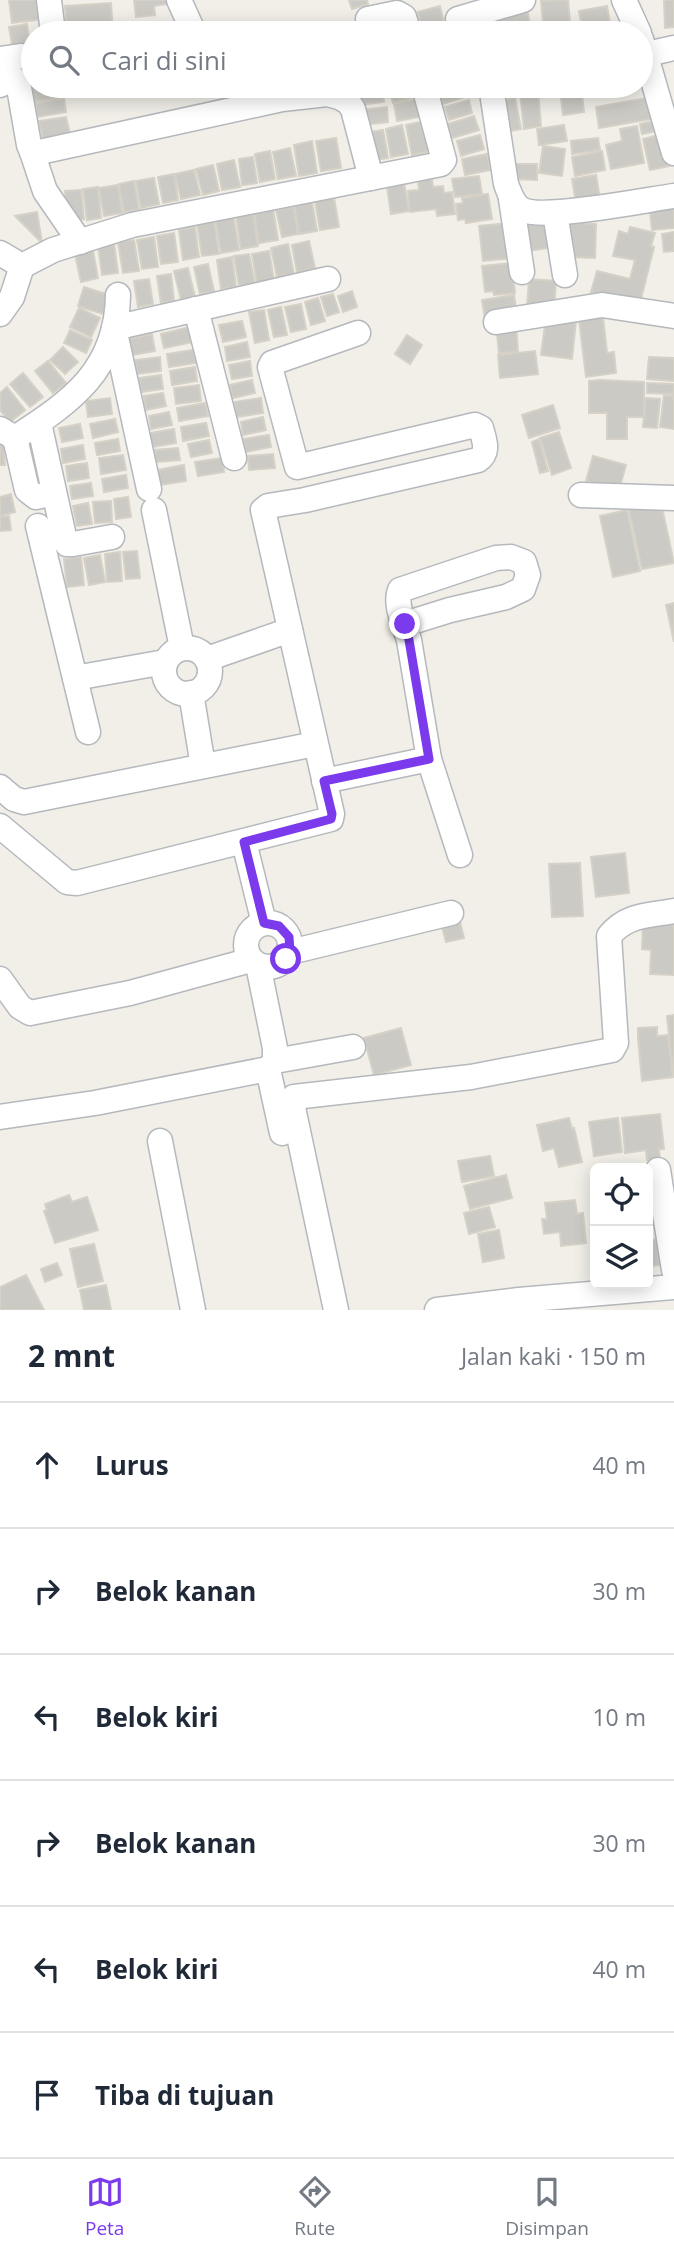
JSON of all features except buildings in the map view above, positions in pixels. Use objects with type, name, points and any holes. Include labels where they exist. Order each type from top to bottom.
[{"type":"street","points":[[49,0],[52,21]]},
{"type":"street","points":[[179,0],[189,21]]},
{"type":"street","points":[[456,17],[523,0]]},
{"type":"street","points":[[624,0],[633,21]]},
{"type":"street","points":[[368,19],[397,13],[405,21]]},
{"type":"street","points":[[653,44],[674,48]]},
{"type":"street","points":[[0,59],[21,56]]},
{"type":"street","points":[[0,85],[13,79],[18,82],[21,97]]},
{"type":"street","points":[[653,80],[674,153]]},
{"type":"street","points":[[21,98],[32,152],[45,191],[79,242]]},
{"type":"street","points":[[32,152],[292,98]]},
{"type":"street","points":[[340,98],[353,109],[371,178]]},
{"type":"street","points":[[0,314],[12,297],[22,266],[53,250],[95,235],[132,225],[443,163],[427,98]]},
{"type":"street","points":[[493,98],[522,272]]},
{"type":"street","points":[[511,199],[521,210],[555,213],[674,196]]},
{"type":"street","points":[[555,213],[565,275]]},
{"type":"street","points":[[0,253],[22,266]]},
{"type":"street","points":[[114,328],[328,279]]},
{"type":"street","points":[[54,493],[36,497],[27,490],[8,433],[39,423],[84,387],[104,355],[114,328],[118,315],[118,295]]},
{"type":"street","points":[[496,321],[602,305],[674,316]]},
{"type":"street","points":[[196,309],[234,457]]},
{"type":"street","points":[[75,678],[174,655],[192,648],[207,659],[210,674],[204,687],[191,694],[183,694],[169,686],[164,671],[174,655],[151,499],[114,328]]},
{"type":"street","points":[[305,500],[270,367],[272,363],[359,333]]},
{"type":"street","points":[[39,423],[67,544],[111,537]]},
{"type":"street","points":[[0,825],[67,882],[77,883],[331,819],[263,510],[268,506],[478,460],[484,456],[486,450],[481,428],[475,425],[297,467]]},
{"type":"street","points":[[580,495],[674,498]]},
{"type":"street","points":[[38,526],[88,732]]},
{"type":"street","points":[[405,624],[506,597],[523,589],[528,575],[524,562],[511,557],[496,558],[400,590],[397,599],[409,640],[429,759],[460,855]]},
{"type":"street","points":[[207,659],[290,630]]},
{"type":"street","points":[[191,694],[203,766]]},
{"type":"street","points":[[0,787],[14,799],[24,802],[315,744]]},
{"type":"street","points":[[324,781],[429,759]]},
{"type":"street","points":[[244,842],[264,923]]},
{"type":"street","points":[[326,1302],[292,1103],[294,1097],[471,1077],[612,1050],[616,1043],[609,936],[617,926],[627,920],[674,911]]},
{"type":"street","points":[[290,952],[451,913]]},
{"type":"street","points":[[0,979],[20,1007],[30,1013],[143,990],[255,962],[273,967],[286,959],[290,952],[289,937],[285,931],[279,926],[264,923],[257,926],[247,938],[246,946],[255,962],[275,1048],[271,1065],[326,1302]]},
{"type":"street","points":[[0,1118],[94,1103],[353,1047]]},
{"type":"street","points":[[160,1142],[193,1310]]},
{"type":"street","points":[[658,1170],[674,1270]]},
{"type":"street","points":[[437,1310],[520,1305],[674,1287]]},
{"type":"route","points":[[286,959],[291,945],[289,937],[279,926],[264,923],[244,842],[331,819],[324,781],[429,759],[405,624]]}]
